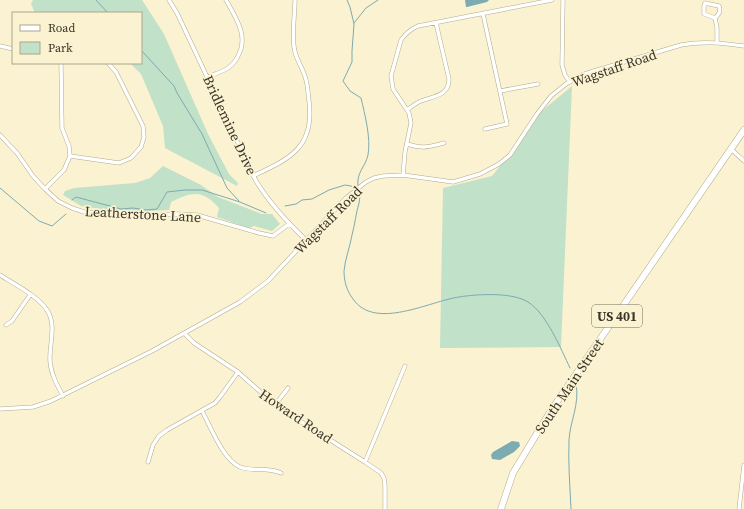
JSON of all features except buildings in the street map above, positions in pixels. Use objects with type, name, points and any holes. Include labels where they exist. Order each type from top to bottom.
[{"type":"highway","name":"South Main Street","points":[[501,509],[513,473],[546,419],[744,130]]},
{"type":"street","name":"Bridlemine Drive","points":[[169,0],[177,13],[208,77],[253,176],[268,201],[306,240]]},
{"type":"street","points":[[208,77],[229,67],[236,60],[241,51],[242,34],[240,27],[226,0]]},
{"type":"street","points":[[253,176],[284,161],[297,150],[304,139],[310,122],[306,81],[294,51],[296,0]]},
{"type":"street","points":[[403,175],[411,118],[393,89],[391,76],[401,40],[404,35],[412,29],[436,23],[552,0]]},
{"type":"street","points":[[563,0],[562,65],[565,75],[570,82]]},
{"type":"street","points":[[706,4],[719,6],[719,14],[715,18],[704,14],[704,6],[706,4]]},
{"type":"street","points":[[482,14],[507,124],[485,129]]},
{"type":"street","points":[[715,18],[717,42]]},
{"type":"street","points":[[407,110],[418,102],[438,96],[448,87],[448,79],[436,23]]},
{"type":"street","name":"Wagstaff Road","points":[[0,409],[33,407],[63,396],[184,334],[240,302],[268,281],[346,198],[359,187],[374,178],[403,175],[453,182],[480,174],[506,160],[544,105],[560,88],[570,82],[594,71],[681,45],[696,42],[717,42],[744,46]]},
{"type":"street","points":[[0,46],[12,49]]},
{"type":"street","points":[[45,189],[64,170],[70,156],[69,146],[62,128],[61,64]]},
{"type":"street","points":[[70,156],[119,162],[131,158],[141,147],[144,137],[143,126],[116,72],[109,64]]},
{"type":"street","points":[[500,91],[538,84]]},
{"type":"street","name":"Leatherstone Lane","points":[[0,135],[17,153],[33,176],[58,201],[66,206],[84,212],[151,216],[178,214],[197,215],[273,236],[289,224]]},
{"type":"street","points":[[407,144],[424,148],[444,143]]},
{"type":"street","points":[[731,149],[744,161]]},
{"type":"street","points":[[0,275],[30,295],[46,309],[52,321],[50,362],[52,374],[63,396]]},
{"type":"street","points":[[6,325],[12,321],[30,295]]},
{"type":"street","name":"Howard Road","points":[[184,334],[194,343],[238,372],[276,405],[381,473],[386,486],[385,509]]},
{"type":"street","points":[[365,462],[405,366]]},
{"type":"street","points":[[148,462],[153,446],[159,436],[202,411],[220,397],[238,372]]},
{"type":"street","points":[[276,405],[288,388]]},
{"type":"street","points":[[202,411],[229,460],[240,467],[281,472]]},
{"type":"street","points":[[739,509],[744,465]]},
{"type":"green space","points":[[33,0],[142,0],[164,34],[208,134],[229,174],[238,183],[237,186],[165,148],[163,126],[141,74],[131,64],[142,64],[142,12],[35,12],[31,4]]},
{"type":"green space","points":[[572,86],[561,347],[440,348],[443,188],[492,176],[517,145],[537,115]]},
{"type":"green space","points":[[163,166],[201,185],[218,197],[262,214],[272,214],[280,224],[272,231],[254,226],[249,228],[217,217],[219,208],[207,198],[196,194],[191,194],[171,202],[169,210],[147,211],[101,209],[81,206],[63,195],[65,191],[74,188],[135,183],[150,178]]},
{"type":"water","points":[[465,0],[489,0],[487,2],[466,7]]},
{"type":"water","points":[[512,441],[519,442],[520,446],[514,452],[500,460],[492,459],[491,455],[493,452]]},
{"type":"waterway","points":[[96,0],[107,12]]},
{"type":"waterway","points":[[347,0],[354,24],[352,62],[343,81],[350,91],[361,98],[369,141],[368,155],[359,174],[358,187]]},
{"type":"waterway","points":[[354,23],[366,8],[378,0]]},
{"type":"waterway","points":[[142,51],[174,86],[202,134],[227,188],[239,201]]},
{"type":"waterway","points":[[285,206],[296,204],[302,200],[312,199],[329,190],[345,185],[355,188]]},
{"type":"waterway","points":[[0,188],[39,221],[52,226],[66,214]]},
{"type":"waterway","points":[[72,200],[76,197],[121,209],[133,208],[146,210],[157,209],[167,192],[202,190],[240,202],[266,213]]},
{"type":"waterway","points":[[359,190],[359,203],[344,271],[345,283],[349,293],[363,308],[375,313],[389,313],[403,312],[466,296],[504,295],[521,299],[535,307],[541,314],[558,342],[570,368]]},
{"type":"waterway","points":[[571,509],[569,440],[577,399],[576,384]]}]
